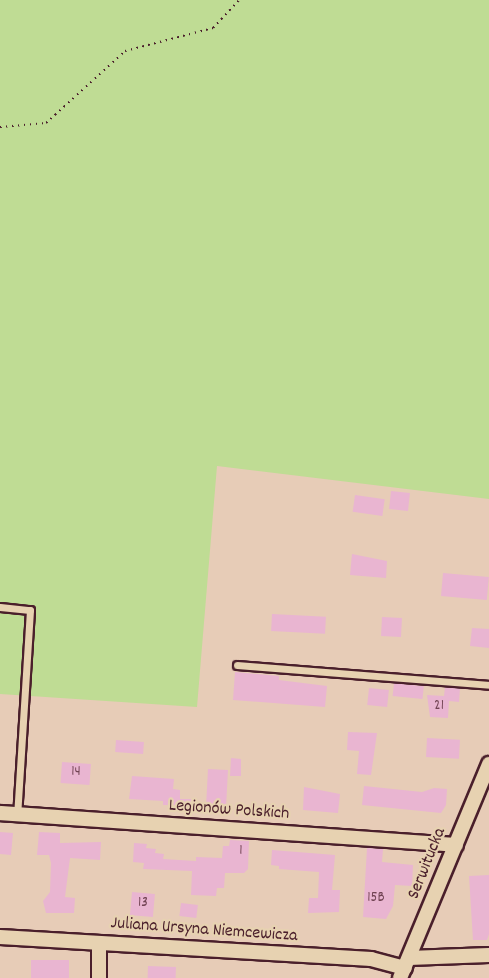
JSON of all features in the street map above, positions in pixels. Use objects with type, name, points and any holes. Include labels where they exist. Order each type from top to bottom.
[{"type":"street","name":"Serwitucka","points":[[405,968],[489,764]]},
{"type":"street","name":"Legionów Polskich","points":[[0,813],[456,845]]},
{"type":"street","name":"Juliana Ursyna Niemcewicza","points":[[0,937],[371,959],[405,968],[489,955]]},
{"type":"street","points":[[99,943],[99,978]]},
{"type":"lane","points":[[0,607],[30,610],[17,814]]},
{"type":"lane","points":[[237,665],[489,685]]},
{"type":"path","points":[[0,127],[46,123],[125,51],[213,28],[239,0]]},
{"type":"green space","points":[[0,0],[489,0],[489,499],[217,466],[197,707],[0,694]]},
{"type":"building","points":[[391,491],[410,493],[408,511],[389,509]]},
{"type":"building","points":[[355,495],[385,499],[382,516],[353,512]]},
{"type":"building","points":[[352,554],[387,561],[386,578],[350,575]]},
{"type":"building","points":[[443,573],[489,577],[487,600],[441,596]]},
{"type":"building","points":[[272,614],[326,617],[325,634],[271,631]]},
{"type":"building","points":[[382,617],[402,618],[401,637],[381,636]]},
{"type":"building","points":[[472,628],[489,629],[489,648],[470,646]]},
{"type":"building","points":[[235,672],[279,676],[279,680],[327,686],[325,707],[233,700]]},
{"type":"building","points":[[394,683],[424,686],[422,699],[393,696]]},
{"type":"building","points":[[445,687],[460,688],[459,702],[449,701],[448,718],[430,717],[427,695],[444,696]]},
{"type":"building","points":[[369,688],[389,690],[387,707],[367,705]]},
{"type":"building","points":[[348,732],[377,733],[371,775],[357,774],[359,751],[347,750]]},
{"type":"building","points":[[427,738],[460,740],[459,759],[426,757]]},
{"type":"building","points":[[116,740],[144,742],[143,754],[115,752]]},
{"type":"building","points":[[231,758],[241,759],[241,776],[230,776]]},
{"type":"building","points":[[62,762],[91,764],[89,785],[61,783]]},
{"type":"building","points":[[208,769],[228,770],[226,809],[206,808]]},
{"type":"building","points":[[132,776],[174,779],[173,789],[180,790],[180,799],[191,799],[190,812],[176,812],[176,805],[163,805],[163,801],[129,799]]},
{"type":"building","points":[[364,786],[422,792],[434,788],[447,789],[446,805],[441,813],[362,805]]},
{"type":"building","points":[[304,787],[340,794],[338,813],[303,810]]},
{"type":"building","points":[[0,832],[13,833],[11,855],[0,854]]},
{"type":"building","points":[[39,832],[60,833],[60,843],[101,842],[100,860],[70,858],[65,897],[75,898],[74,913],[46,913],[43,901],[50,892],[51,863],[49,855],[37,855]]},
{"type":"building","points":[[230,840],[249,841],[248,869],[244,873],[225,873],[224,888],[217,888],[216,896],[191,895],[192,871],[143,869],[144,863],[133,862],[134,843],[147,844],[146,848],[156,849],[155,853],[164,854],[163,859],[196,861],[196,857],[222,858],[223,846],[229,846]]},
{"type":"building","points":[[367,848],[383,849],[382,862],[413,865],[412,886],[395,885],[393,906],[386,919],[363,917]]},
{"type":"building","points":[[272,850],[335,855],[332,890],[340,890],[339,912],[308,913],[309,898],[318,898],[319,872],[279,869],[279,866],[271,865]]},
{"type":"building","points":[[489,875],[489,934],[487,940],[473,940],[469,876]]},
{"type":"building","points":[[132,892],[155,894],[153,917],[130,915]]},
{"type":"building","points":[[181,903],[198,905],[196,918],[179,916]]},
{"type":"building","points":[[31,960],[69,960],[69,978],[31,978]]},
{"type":"building","points":[[148,966],[176,967],[176,978],[148,978]]}]
